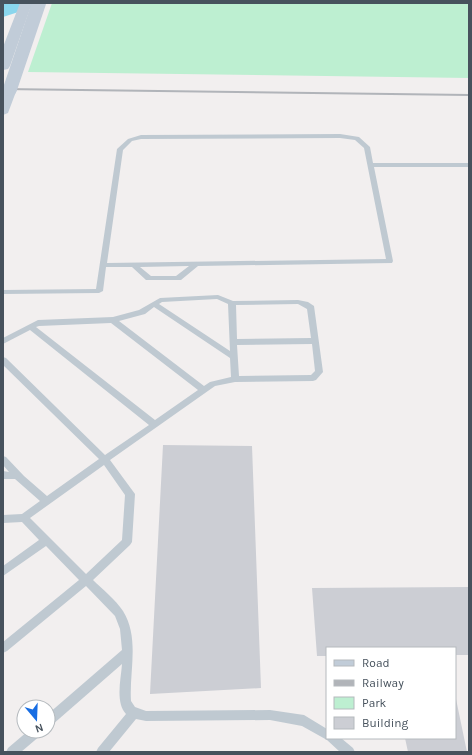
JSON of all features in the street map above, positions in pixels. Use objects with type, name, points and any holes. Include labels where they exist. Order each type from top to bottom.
[{"type":"main road","points":[[3,66],[26,3]]},
{"type":"main road","points":[[3,110],[40,3]]},
{"type":"lane","points":[[3,292],[99,291],[120,149],[130,140],[141,137],[340,136],[357,138],[367,147],[390,262],[103,265]]},
{"type":"lane","points":[[371,165],[469,165]]},
{"type":"lane","points":[[134,265],[149,278],[178,278],[196,264]]},
{"type":"lane","points":[[3,341],[38,323],[113,320],[142,312],[160,300],[218,296],[228,299],[232,303],[235,379]]},
{"type":"lane","points":[[3,519],[24,518],[213,384],[235,379],[313,378],[319,372],[311,308],[298,302],[232,303]]},
{"type":"lane","points":[[154,304],[234,357]]},
{"type":"lane","points":[[113,320],[204,390]]},
{"type":"lane","points":[[30,327],[154,425]]},
{"type":"lane","points":[[234,342],[315,341]]},
{"type":"lane","points":[[3,360],[105,460],[130,494],[127,542],[86,580],[3,648]]},
{"type":"lane","points":[[3,459],[22,480]]},
{"type":"lane","points":[[3,475],[17,476],[47,501]]},
{"type":"lane","points":[[24,518],[119,613],[124,622],[126,653],[125,697],[128,708],[134,713],[146,716],[270,715],[304,721],[326,734]]},
{"type":"lane","points":[[4,570],[46,540]]},
{"type":"lane","points":[[56,714],[126,653]]},
{"type":"lane","points":[[106,749],[134,713]]},
{"type":"lane","points":[[12,752],[27,739]]},
{"type":"lane","points":[[333,739],[349,752]]},
{"type":"green space","points":[[52,3],[469,3],[469,78],[28,72]]},
{"type":"water","points":[[3,3],[46,3],[3,17]]},
{"type":"building","points":[[163,445],[252,446],[261,688],[150,694]]},
{"type":"building","points":[[469,587],[469,655],[456,655],[456,647],[326,647],[326,656],[317,656],[312,588]]},
{"type":"building","points":[[456,699],[467,752],[408,752],[405,739],[456,739]]},
{"type":"railway","points":[[3,89],[469,95]]}]
